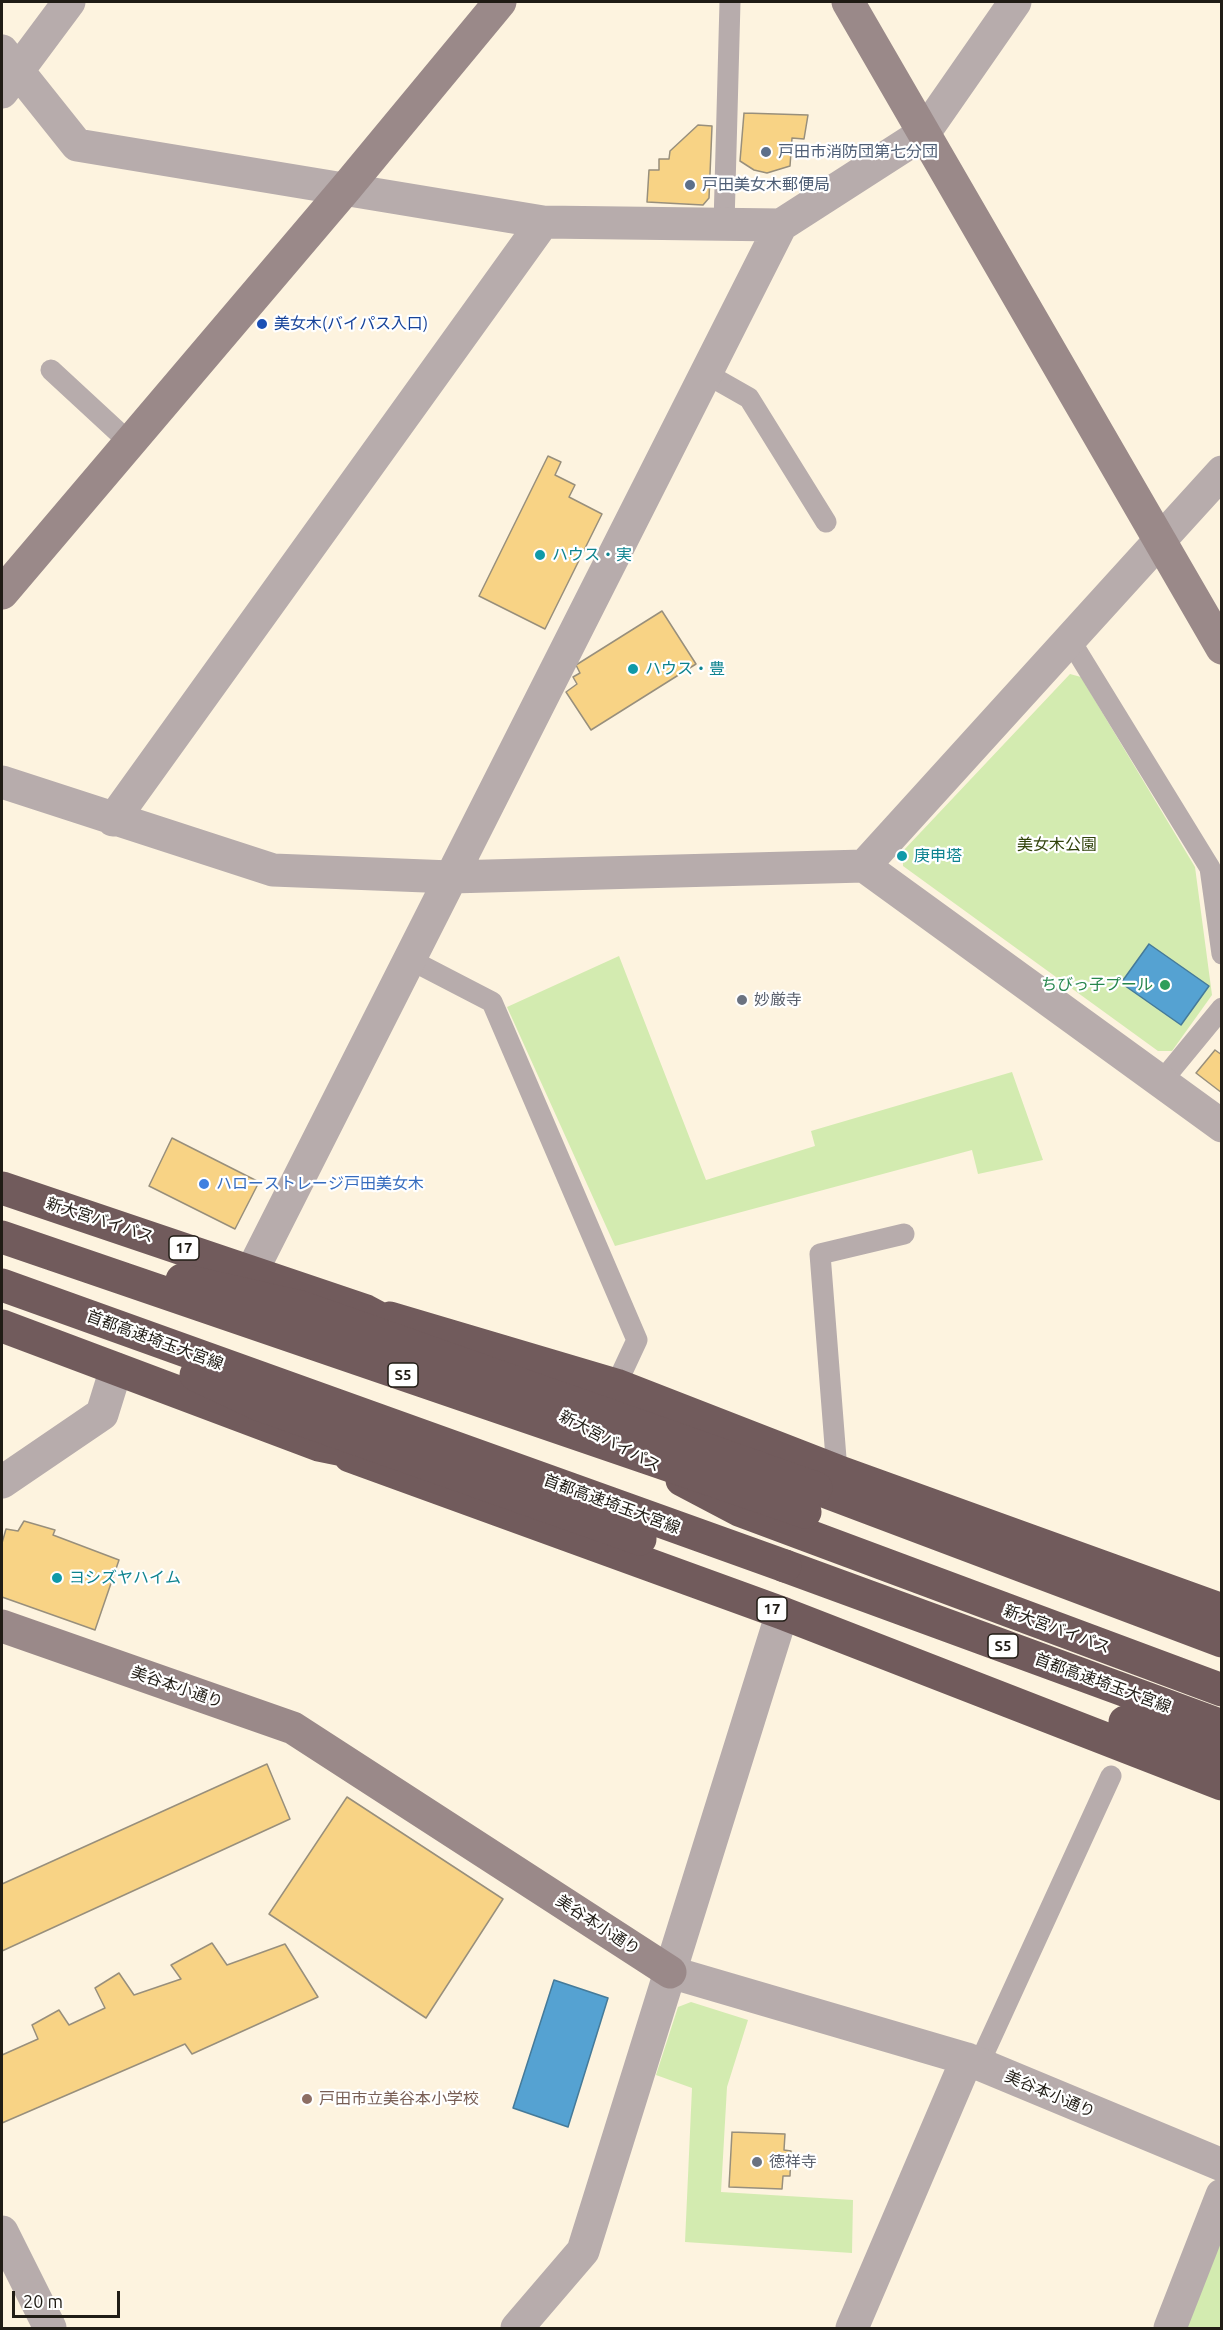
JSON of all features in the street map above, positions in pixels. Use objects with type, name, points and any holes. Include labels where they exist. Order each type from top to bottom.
[{"type":"highway","name":"新大宮バイパス","points":[[2,1188],[366,1311],[739,1510],[1221,1690]]},
{"type":"highway","points":[[12,1241],[301,1307],[816,1488],[1221,1641]]},
{"type":"highway","name":"S5","points":[[12,1241],[805,1512],[1221,1668]]},
{"type":"highway","points":[[2,1286],[260,1405],[774,1586],[1221,1758]]},
{"type":"highway","name":"首都高速埼玉大宮線","points":[[2,1286],[1221,1726]]},
{"type":"highway","name":"17","points":[[366,1311],[616,1385],[837,1471],[1221,1610]]},
{"type":"highway","name":"新大宮バイパス","points":[[2,1326],[319,1445],[732,1527],[1221,1708]]},
{"type":"highway","name":"17","points":[[319,1445],[782,1612],[1221,1784]]},
{"type":"street","points":[[69,2],[7,71],[77,145],[543,222],[781,225]]},
{"type":"street","points":[[848,2],[1159,542],[1210,607],[1221,648]]},
{"type":"street","points":[[252,1271],[781,225],[924,133],[1015,2]]},
{"type":"street","points":[[2,594],[346,188],[486,7]]},
{"type":"street","points":[[113,820],[543,222]]},
{"type":"street","points":[[864,866],[1221,472]]},
{"type":"street","points":[[2,782],[113,820],[273,870],[451,877],[864,866],[1221,1126]]},
{"type":"street","points":[[2,1482],[102,1414],[116,1369]]},
{"type":"street","points":[[517,2328],[583,2251],[782,1612]]},
{"type":"street","name":"美谷本小通り","points":[[2,1626],[293,1728],[670,1972],[973,2062],[1221,2165]]},
{"type":"street","points":[[852,2328],[973,2062]]},
{"type":"street","points":[[1170,2328],[1221,2195]]},
{"type":"street","points":[[2,2232],[50,2328]]},
{"type":"lane","points":[[724,224],[730,2]]},
{"type":"lane","points":[[51,370],[130,442]]},
{"type":"lane","points":[[705,373],[749,398],[826,522]]},
{"type":"lane","points":[[1070,640],[1216,865],[1221,954]]},
{"type":"lane","points":[[409,959],[492,1002],[637,1340],[616,1385]]},
{"type":"lane","points":[[1161,1082],[1221,1008]]},
{"type":"lane","points":[[837,1471],[820,1254],[904,1234]]},
{"type":"lane","points":[[973,2062],[1111,1776]]},
{"type":"green space","name":"美女木公園","points":[[1070,674],[1081,677],[1195,867],[1212,995],[1172,1051],[1158,1051],[903,866],[903,851]]},
{"type":"green space","points":[[619,956],[706,1180],[815,1146],[811,1131],[1012,1072],[1043,1160],[978,1174],[972,1150],[615,1246],[507,1007]]},
{"type":"green space","points":[[691,2002],[748,2020],[727,2087],[721,2192],[853,2200],[852,2253],[685,2242],[692,2088],[656,2075],[678,2007]]},
{"type":"green space","points":[[1221,2236],[1221,2328],[1186,2328]]},
{"type":"water","name":"ちびっ子プール","points":[[1149,944],[1209,986],[1181,1025],[1121,983]]},
{"type":"water","points":[[554,1980],[608,1998],[568,2127],[513,2108]]},
{"type":"building","points":[[744,113],[808,115],[804,139],[792,138],[790,166],[767,173],[754,170],[740,161]]},
{"type":"building","points":[[698,125],[712,126],[709,198],[703,205],[647,202],[649,170],[659,170],[659,159],[669,159],[670,151]]},
{"type":"building","name":"ハウス・実","points":[[548,456],[561,462],[555,475],[575,485],[569,497],[602,514],[545,629],[479,596]]},
{"type":"building","name":"ハウス・豊","points":[[662,611],[696,664],[591,730],[566,692],[577,684],[573,677],[580,673],[576,665]]},
{"type":"building","points":[[1215,1050],[1222,1055],[1222,1093],[1196,1073]]},
{"type":"building","points":[[172,1138],[259,1182],[235,1229],[149,1186]]},
{"type":"building","name":"ヨシズヤハイム","points":[[24,1521],[55,1530],[53,1535],[119,1560],[95,1630],[2,1597],[2,1543],[6,1529],[18,1531]]},
{"type":"building","points":[[267,1764],[290,1819],[2,1951],[2,1884]]},
{"type":"building","points":[[347,1797],[503,1899],[426,2018],[269,1914]]},
{"type":"building","points":[[212,1943],[227,1965],[285,1944],[318,1997],[192,2054],[185,2044],[2,2123],[2,2055],[38,2039],[32,2025],[59,2010],[69,2025],[105,2008],[95,1988],[119,1973],[134,1995],[181,1979],[171,1965]]},
{"type":"building","points":[[732,2132],[785,2134],[784,2150],[791,2151],[790,2176],[783,2176],[782,2189],[729,2187]]},
{"type":"place","name":"戸田市消防団第七分団","points":[[766,152]]},
{"type":"place","name":"戸田美女木郵便局","points":[[690,185]]},
{"type":"place","name":"美女木(バイパス入口)","points":[[262,324]]},
{"type":"place","name":"ハウス・実","points":[[540,555]]},
{"type":"place","name":"ハウス・豊","points":[[633,669]]},
{"type":"place","name":"庚申塔","points":[[902,856]]},
{"type":"place","name":"ちびっ子プール","points":[[1165,985]]},
{"type":"place","name":"妙厳寺","points":[[742,1000]]},
{"type":"place","name":"ハローストレージ戸田美女木","points":[[204,1184]]},
{"type":"place","name":"ヨシズヤハイム","points":[[57,1578]]},
{"type":"place","name":"戸田市立美谷本小学校","points":[[307,2099]]},
{"type":"place","name":"徳祥寺","points":[[757,2162]]}]
